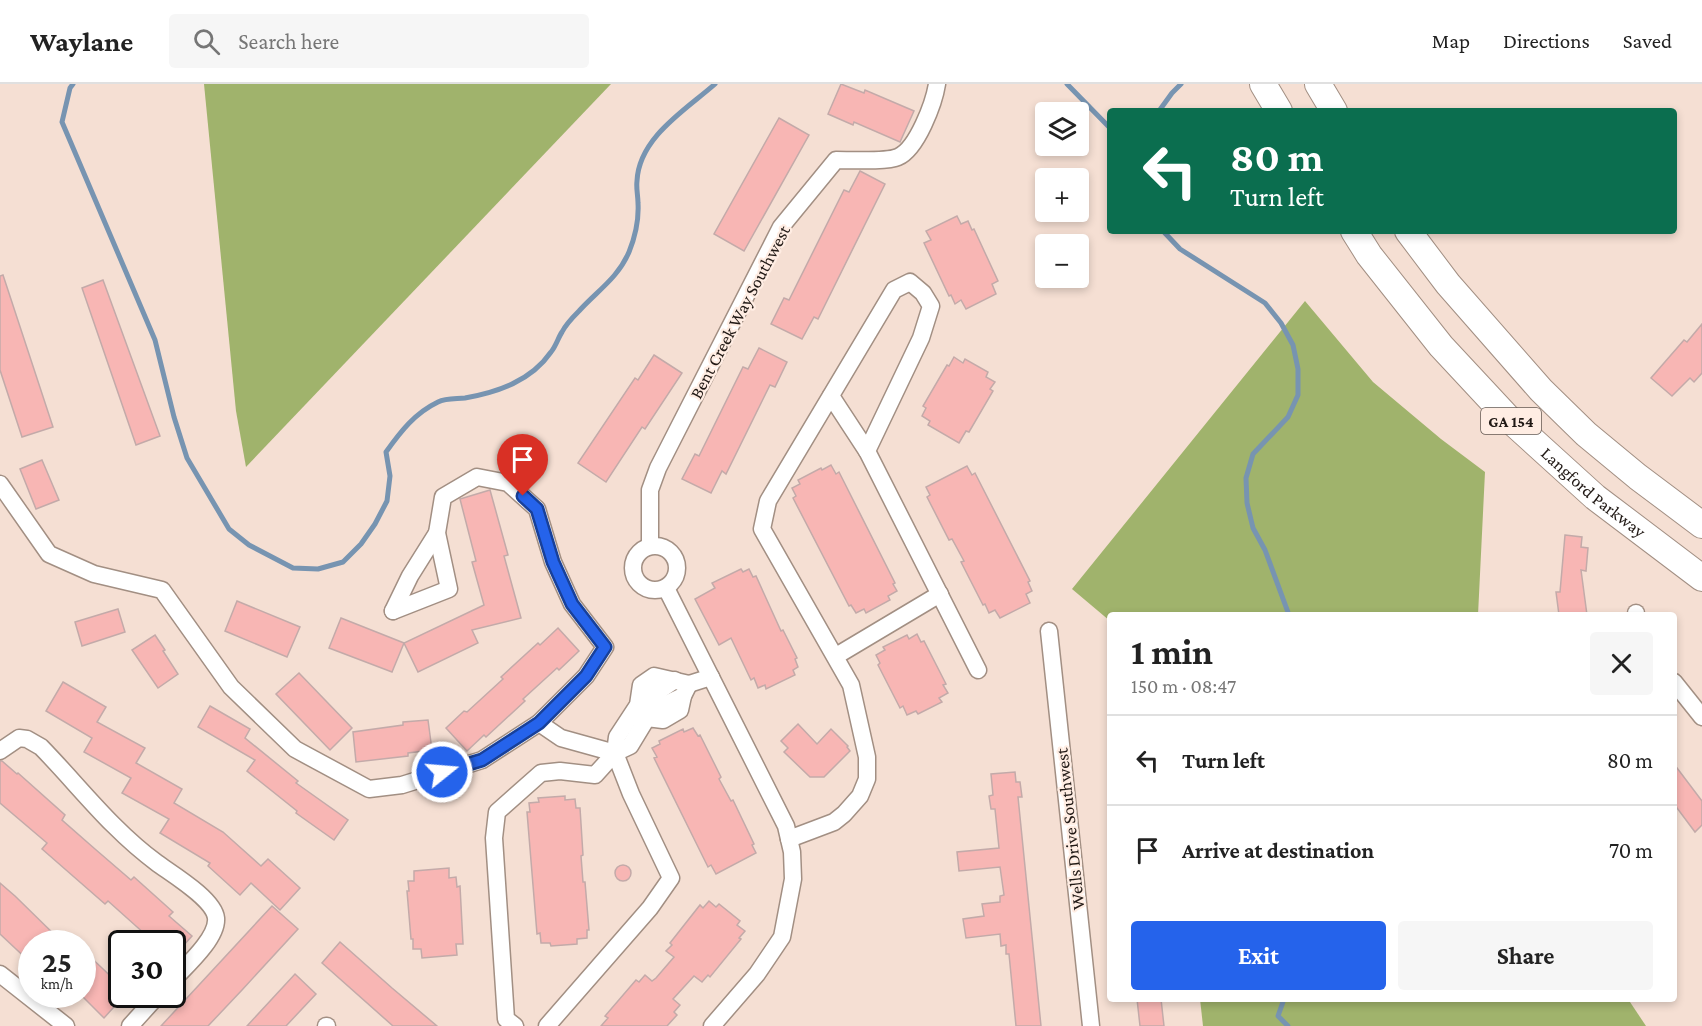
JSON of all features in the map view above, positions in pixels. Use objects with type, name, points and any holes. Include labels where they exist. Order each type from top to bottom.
[{"type":"highway","points":[[1263,84],[1277,108]]},
{"type":"highway","points":[[1318,84],[1332,108]]},
{"type":"highway","name":"Langford Parkway","points":[[1356,234],[1369,255],[1441,346],[1509,419],[1595,497],[1702,578]]},
{"type":"highway","name":"GA 154","points":[[1410,234],[1448,284],[1541,390],[1586,434],[1702,525]]},
{"type":"street","name":"Bent Creek Way Southwest","points":[[650,546],[650,490],[658,468],[782,227],[836,160],[897,158],[908,149],[921,129],[935,97],[937,84]]},
{"type":"street","points":[[789,839],[834,822],[860,796],[867,779],[867,757],[851,685],[762,530],[768,501],[894,290],[910,282],[923,293],[931,306],[921,338],[867,451]]},
{"type":"street","points":[[831,396],[867,451],[978,670]]},
{"type":"street","points":[[0,484],[49,554],[94,574],[162,590],[231,687],[295,749],[369,789],[402,785],[482,760],[539,723],[586,676],[605,647],[572,604],[553,562],[537,509],[508,483],[477,477],[442,497],[437,532],[449,589],[393,611],[410,576],[437,532]]},
{"type":"street","points":[[659,545],[674,555],[678,566],[676,576],[666,588],[653,590],[646,588],[633,572],[635,559],[642,550],[650,546],[659,545]]},
{"type":"street","points":[[666,588],[786,826],[789,839],[793,879],[782,938],[757,974],[712,1026]]},
{"type":"street","points":[[836,656],[940,594]]},
{"type":"street","name":"Wells Drive Southwest","points":[[1049,632],[1091,1026]]},
{"type":"street","points":[[640,711],[641,685],[654,676],[682,687]]},
{"type":"street","points":[[547,1026],[650,908],[671,878],[631,795],[615,753],[616,737],[640,711],[660,707],[682,687],[711,677]]},
{"type":"street","points":[[1677,686],[1702,717]]},
{"type":"street","points":[[539,723],[561,738],[615,753]]},
{"type":"street","points":[[0,751],[19,738],[27,739],[41,747],[103,817],[144,854],[207,902],[216,917],[214,931],[199,953],[186,966]]},
{"type":"street","points":[[515,1026],[506,1019],[494,838],[497,812],[541,772],[560,771],[595,775],[615,753]]},
{"type":"street","points":[[0,974],[66,1026]]},
{"type":"street","points":[[130,1026],[146,1008]]},
{"type":"green space","points":[[204,84],[611,84],[246,467],[236,411]]},
{"type":"green space","points":[[1305,301],[1373,382],[1441,439],[1485,472],[1478,612],[1107,612],[1107,618],[1072,589]]},
{"type":"green space","points":[[1200,1002],[1630,1002],[1646,1026],[1203,1026]]},
{"type":"building","points":[[841,84],[864,93],[865,90],[914,111],[900,142],[854,122],[853,125],[828,114]]},
{"type":"building","points":[[779,118],[809,135],[744,251],[714,234]]},
{"type":"building","points":[[860,171],[885,184],[818,319],[814,317],[802,339],[771,324],[784,298],[789,300],[844,190],[849,192]]},
{"type":"building","points":[[957,216],[961,224],[968,221],[972,230],[974,229],[998,281],[992,284],[996,294],[966,309],[961,300],[955,304],[951,295],[949,296],[924,243],[931,240],[926,231]]},
{"type":"building","points":[[3,275],[53,427],[22,437],[0,370],[0,276]]},
{"type":"building","points":[[103,280],[160,436],[136,445],[82,288]]},
{"type":"building","points":[[1702,324],[1702,373],[1694,382],[1690,378],[1672,396],[1651,378],[1684,340],[1687,342]]},
{"type":"building","points":[[759,348],[787,362],[775,387],[770,385],[726,474],[722,471],[711,493],[682,479],[695,454],[699,456],[743,367],[748,369]]},
{"type":"building","points":[[654,355],[682,373],[645,429],[642,427],[606,482],[578,463],[635,378],[638,380]]},
{"type":"building","points":[[954,357],[963,363],[965,359],[988,372],[986,377],[995,382],[990,389],[993,391],[969,432],[966,431],[959,443],[928,425],[930,421],[922,416],[926,408],[923,406]]},
{"type":"building","points":[[42,460],[59,500],[36,509],[20,469]]},
{"type":"building","points":[[831,465],[836,474],[839,472],[897,591],[888,596],[890,600],[866,613],[864,609],[856,613],[851,605],[849,606],[793,498],[796,496],[792,488],[800,484],[798,480]]},
{"type":"building","points":[[967,466],[972,475],[975,473],[1030,581],[1028,582],[1032,591],[1026,594],[1030,603],[1000,618],[995,610],[989,613],[985,604],[983,605],[961,562],[964,561],[952,539],[949,540],[927,497],[930,495],[926,487]]},
{"type":"building","points":[[490,490],[508,555],[504,556],[521,618],[472,630],[478,643],[418,672],[404,643],[484,605],[472,562],[476,561],[460,499]]},
{"type":"building","points":[[1565,535],[1582,537],[1581,547],[1588,548],[1586,571],[1581,570],[1587,612],[1559,612],[1556,592],[1560,592]]},
{"type":"building","points":[[741,569],[743,572],[749,569],[753,577],[756,576],[781,631],[783,630],[797,658],[795,659],[798,667],[793,670],[795,675],[766,689],[765,685],[758,688],[754,678],[751,680],[731,638],[719,645],[695,599],[715,588],[712,583]]},
{"type":"building","points":[[237,601],[300,627],[287,657],[225,631]]},
{"type":"building","points":[[118,609],[125,632],[82,646],[75,622]]},
{"type":"building","points":[[341,618],[404,643],[392,672],[329,648]]},
{"type":"building","points":[[558,628],[579,651],[523,699],[525,701],[486,737],[484,735],[467,751],[446,728],[503,679],[501,677],[538,643],[540,645]]},
{"type":"building","points":[[917,634],[921,642],[924,641],[946,684],[943,685],[948,693],[939,698],[942,702],[918,714],[916,711],[907,715],[903,706],[900,708],[878,665],[880,663],[876,655],[885,650],[883,647],[907,635],[909,639]]},
{"type":"building","points":[[155,635],[178,674],[158,688],[132,650]]},
{"type":"building","points":[[299,673],[352,728],[330,750],[276,694]]},
{"type":"building","points":[[63,682],[106,707],[97,722],[145,748],[136,763],[182,789],[174,803],[223,832],[261,866],[268,859],[300,888],[280,910],[251,883],[240,895],[208,866],[210,863],[160,833],[169,819],[122,793],[131,778],[84,752],[92,738],[46,711]]},
{"type":"building","points":[[210,706],[250,729],[245,738],[298,781],[296,783],[348,820],[334,840],[296,813],[297,811],[247,771],[255,760],[198,727]]},
{"type":"building","points":[[428,720],[432,750],[408,753],[408,756],[356,762],[353,732],[403,725],[403,722]]},
{"type":"building","points":[[798,724],[817,744],[831,729],[848,746],[850,751],[824,777],[810,777],[784,752],[788,748],[781,741]]},
{"type":"building","points":[[693,728],[698,736],[700,735],[721,777],[719,779],[731,801],[733,800],[756,853],[716,874],[711,865],[708,867],[654,758],[657,757],[652,748],[660,744],[659,741],[683,729],[684,732]]},
{"type":"building","points":[[0,761],[2,761],[65,815],[62,820],[131,880],[134,877],[173,912],[169,916],[185,930],[140,930],[108,901],[105,904],[42,849],[47,843],[0,803]]},
{"type":"building","points":[[1677,768],[1702,801],[1702,825],[1695,832],[1677,808]]},
{"type":"building","points":[[1015,772],[1016,782],[1020,782],[1022,797],[1018,797],[1041,1026],[1016,1026],[1009,954],[1006,954],[1006,945],[1001,946],[1000,934],[966,938],[963,919],[984,916],[982,904],[1000,902],[1000,896],[1004,895],[1000,867],[959,871],[957,852],[999,848],[995,809],[991,809],[989,796],[993,795],[991,774]]},
{"type":"building","points":[[565,796],[565,800],[575,799],[576,808],[580,808],[583,855],[581,856],[589,930],[587,930],[587,938],[577,939],[577,944],[551,946],[550,943],[541,943],[540,933],[537,934],[527,812],[530,812],[529,803],[539,802],[538,798]]},
{"type":"building","points":[[623,865],[629,867],[631,873],[629,879],[623,881],[617,879],[615,873],[617,867]]},
{"type":"building","points":[[449,868],[449,878],[456,877],[457,887],[460,886],[463,944],[456,944],[457,955],[422,958],[421,949],[413,949],[413,939],[411,939],[408,881],[414,881],[414,871]]},
{"type":"building","points":[[0,883],[50,930],[18,930],[18,951],[0,934]]},
{"type":"building","points":[[709,901],[716,907],[719,904],[740,921],[737,925],[745,931],[710,977],[708,975],[702,982],[694,976],[673,999],[680,1005],[674,1012],[677,1015],[667,1026],[601,1026],[608,1018],[605,1016],[636,980],[639,982],[645,975],[652,981],[656,978],[674,957],[666,951],[672,945],[670,943],[700,905],[703,908]]},
{"type":"building","points":[[272,906],[298,929],[208,1026],[161,1026],[178,1008],[186,1008],[186,999]]},
{"type":"building","points":[[186,931],[192,936],[186,943]]},
{"type":"building","points":[[340,942],[437,1026],[393,1026],[322,963]]},
{"type":"building","points":[[96,962],[108,974],[108,1008],[113,1008],[104,1018],[94,1008],[96,1008]]},
{"type":"building","points":[[295,974],[316,994],[286,1026],[247,1026]]},
{"type":"building","points":[[1137,1002],[1161,1002],[1164,1026],[1140,1026]]},
{"type":"waterway","points":[[73,84],[62,122],[155,340],[174,417],[187,458],[229,529],[249,545],[293,568],[318,569],[343,562],[361,544],[375,524],[387,501],[390,476],[386,452],[409,423],[438,402],[490,392],[513,384],[534,371],[553,350],[570,321],[613,277],[629,252],[635,234],[638,209],[637,181],[646,151],[666,125],[715,84]]},
{"type":"waterway","points":[[1067,84],[1107,125]]},
{"type":"waterway","points":[[1161,108],[1181,84]]},
{"type":"waterway","points":[[1166,234],[1180,249],[1265,303],[1281,323],[1293,345],[1298,369],[1298,395],[1288,417],[1253,454],[1246,478],[1247,503],[1253,528],[1265,550],[1288,612]]},
{"type":"waterway","points":[[1283,1002],[1278,1016],[1288,1026]]},
{"type":"route","points":[[442,772],[482,760],[539,723],[586,676],[605,647],[572,604],[553,562],[537,509],[523,496]]}]
